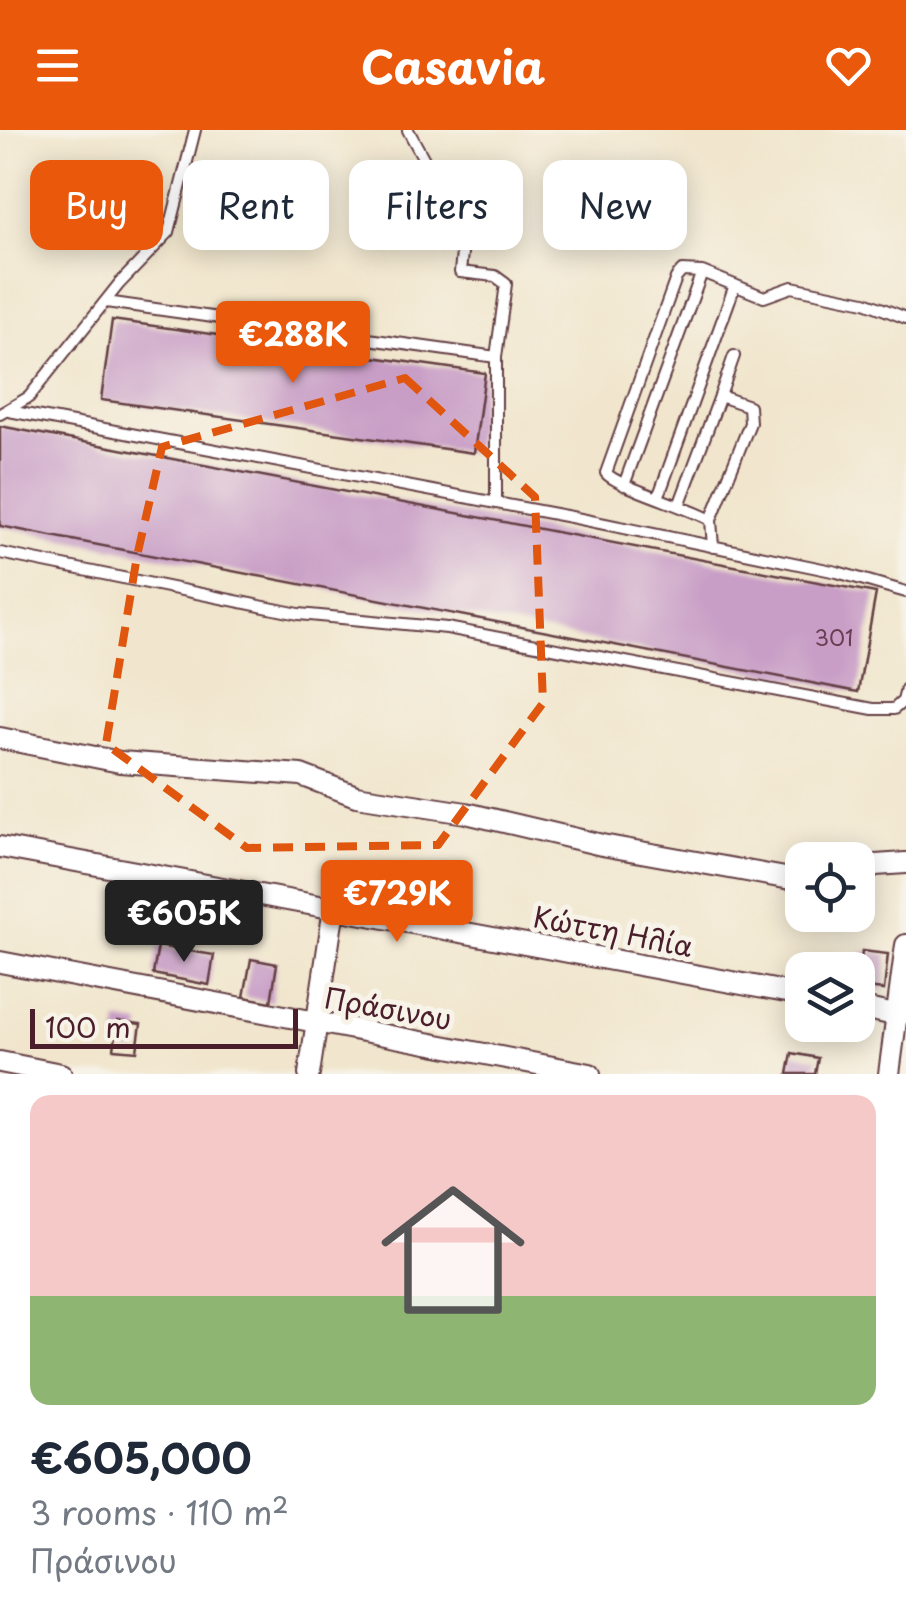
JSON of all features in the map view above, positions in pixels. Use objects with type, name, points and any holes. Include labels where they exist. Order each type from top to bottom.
[{"type":"street","points":[[0,738],[120,762],[301,775],[356,796],[432,806],[602,845],[785,879]]},
{"type":"street","name":"Κώττη Ηλία","points":[[0,848],[785,992]]},
{"type":"street","points":[[875,865],[906,863]]},
{"type":"street","points":[[308,1074],[334,908]]},
{"type":"street","points":[[889,1074],[906,945]]},
{"type":"street","name":"Πράσινου","points":[[0,962],[590,1074]]},
{"type":"street","points":[[875,1011],[899,1016]]},
{"type":"street","points":[[0,1062],[62,1074]]},
{"type":"lane","points":[[4,412],[47,378],[106,302],[169,232],[196,130]]},
{"type":"lane","points":[[408,130],[426,163],[448,177],[467,205],[460,272],[495,276],[506,284],[496,357],[496,502]]},
{"type":"lane","points":[[711,520],[680,503],[609,478],[606,467],[669,295],[682,270],[702,272],[764,297],[792,286],[906,318]]},
{"type":"lane","points":[[624,485],[702,272]]},
{"type":"lane","points":[[658,495],[735,286]]},
{"type":"lane","points":[[106,302],[496,357]]},
{"type":"lane","points":[[680,503],[734,356]]},
{"type":"lane","points":[[713,547],[711,520],[751,412],[748,406],[720,396]]},
{"type":"lane","points":[[4,412],[496,502],[837,572],[906,592]]},
{"type":"lane","points":[[0,553],[300,614],[447,628],[874,709],[888,711],[900,706],[906,689]]},
{"type":"highlighted area","points":[[405,378],[535,497],[543,703],[438,845],[247,848],[106,744],[137,556],[162,447]]},
{"type":"building","points":[[112,320],[485,373],[474,453],[101,400]]},
{"type":"building","points":[[0,426],[876,593],[858,692],[0,526]]},
{"type":"building","points":[[158,946],[214,955],[209,985],[153,974]]},
{"type":"building","points":[[875,952],[888,954],[884,990],[875,989]]},
{"type":"building","points":[[251,959],[277,964],[271,1002],[244,997]]},
{"type":"building","points":[[118,1021],[141,1024],[137,1051],[114,1049]]},
{"type":"building","points":[[792,1053],[818,1058],[815,1074],[788,1074]]}]
